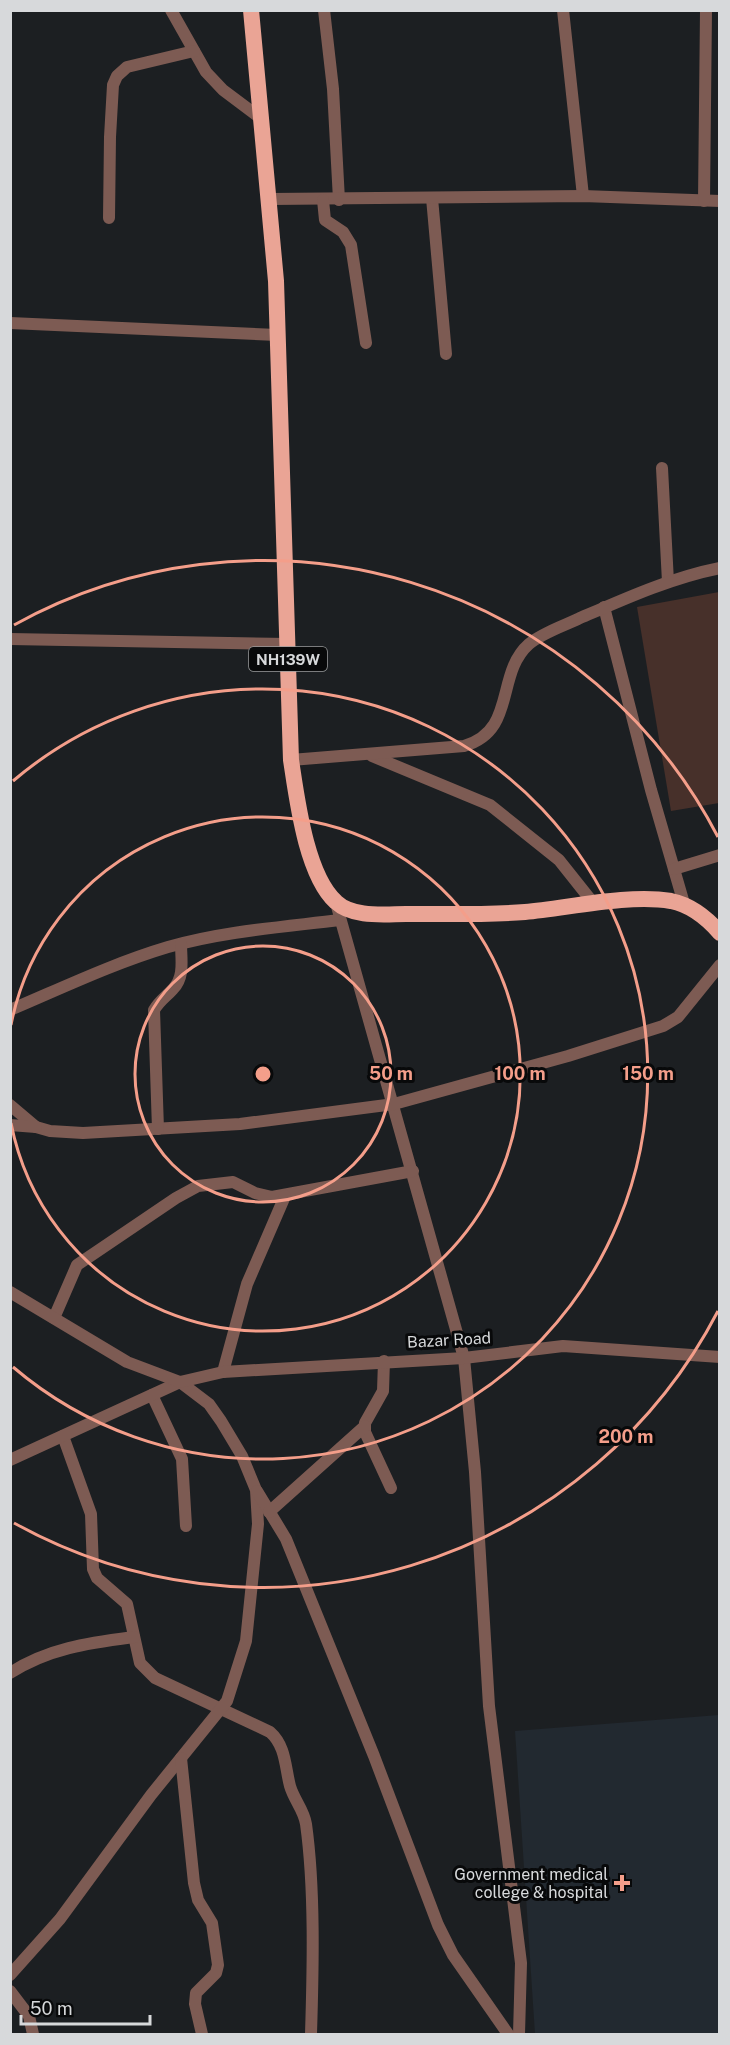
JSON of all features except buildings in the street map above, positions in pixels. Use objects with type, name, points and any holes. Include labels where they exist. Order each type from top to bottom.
[{"type":"highway","name":"NH139W","points":[[251,10],[271,199],[276,281],[291,760],[299,812],[309,851],[322,882],[336,903]]},
{"type":"highway","points":[[336,903],[357,912],[381,915],[523,912],[594,904],[672,901],[699,912],[720,933]]},
{"type":"street","points":[[171,10],[194,51],[219,86],[262,120]]},
{"type":"street","points":[[324,10],[333,89],[339,200]]},
{"type":"street","points":[[563,10],[583,196]]},
{"type":"street","points":[[704,201],[706,10]]},
{"type":"street","points":[[109,218],[110,137],[113,85],[117,76],[127,67],[194,51]]},
{"type":"street","points":[[271,199],[583,196],[720,201]]},
{"type":"street","points":[[432,198],[446,354]]},
{"type":"street","points":[[323,200],[325,220],[343,232],[351,245],[366,343]]},
{"type":"street","points":[[10,323],[277,335]]},
{"type":"street","points":[[662,468],[668,582]]},
{"type":"street","points":[[291,760],[464,746],[479,742],[498,719],[514,665],[529,644],[604,607],[668,582],[720,568]]},
{"type":"street","points":[[604,607],[651,790],[685,907]]},
{"type":"street","points":[[10,639],[288,644]]},
{"type":"street","points":[[368,754],[490,805],[559,860],[594,904]]},
{"type":"street","points":[[674,869],[720,855]]},
{"type":"street","points":[[336,903],[464,1358],[475,1472],[489,1706],[521,1963],[519,2034]]},
{"type":"street","points":[[10,1010],[134,958],[181,944],[220,935],[340,920]]},
{"type":"street","points":[[158,1129],[154,1010],[161,998],[173,990],[181,979],[181,944]]},
{"type":"street","points":[[10,1125],[83,1134],[240,1124],[394,1104],[568,1056],[663,1026],[678,1017],[720,965]]},
{"type":"street","points":[[10,1105],[36,1127]]},
{"type":"street","points":[[54,1318],[77,1265],[176,1198],[198,1186],[233,1182],[255,1193],[272,1197],[413,1171]]},
{"type":"street","points":[[223,1372],[247,1284],[285,1196]]},
{"type":"street","points":[[10,1292],[127,1362],[180,1382],[209,1404],[242,1456],[256,1490],[286,1539],[374,1756],[438,1925],[453,1955],[508,2034]]},
{"type":"street","name":"Bazar Road","points":[[10,1460],[180,1382],[223,1372],[464,1358],[563,1346],[720,1357]]},
{"type":"street","points":[[270,1512],[365,1426],[383,1391],[384,1361]]},
{"type":"street","points":[[152,1395],[182,1459],[186,1526]]},
{"type":"street","points":[[365,1426],[368,1445],[391,1488]]},
{"type":"street","points":[[63,1436],[91,1514],[93,1569],[97,1578],[127,1604],[140,1663],[147,1672],[270,1732],[278,1739],[290,1786],[306,1823],[312,1954],[311,2034]]},
{"type":"street","points":[[10,1975],[60,1919],[151,1795],[227,1701],[246,1641],[258,1524],[256,1490]]},
{"type":"street","points":[[10,1673],[58,1649],[134,1637]]},
{"type":"street","points":[[181,1758],[196,1892],[201,1908],[212,1923],[216,1947],[216,1973],[196,1993],[195,2004],[202,2034]]},
{"type":"street","points":[[10,1991],[29,2016],[33,2034]]},
{"type":"shaded area","points":[[719,592],[719,803],[671,811],[637,607]]},
{"type":"shaded area","name":"Government medical college & hospital","points":[[719,1715],[719,2034],[535,2034],[515,1731]]},
{"type":"place","name":"Government medical college & hospital","points":[[622,1883]]}]
